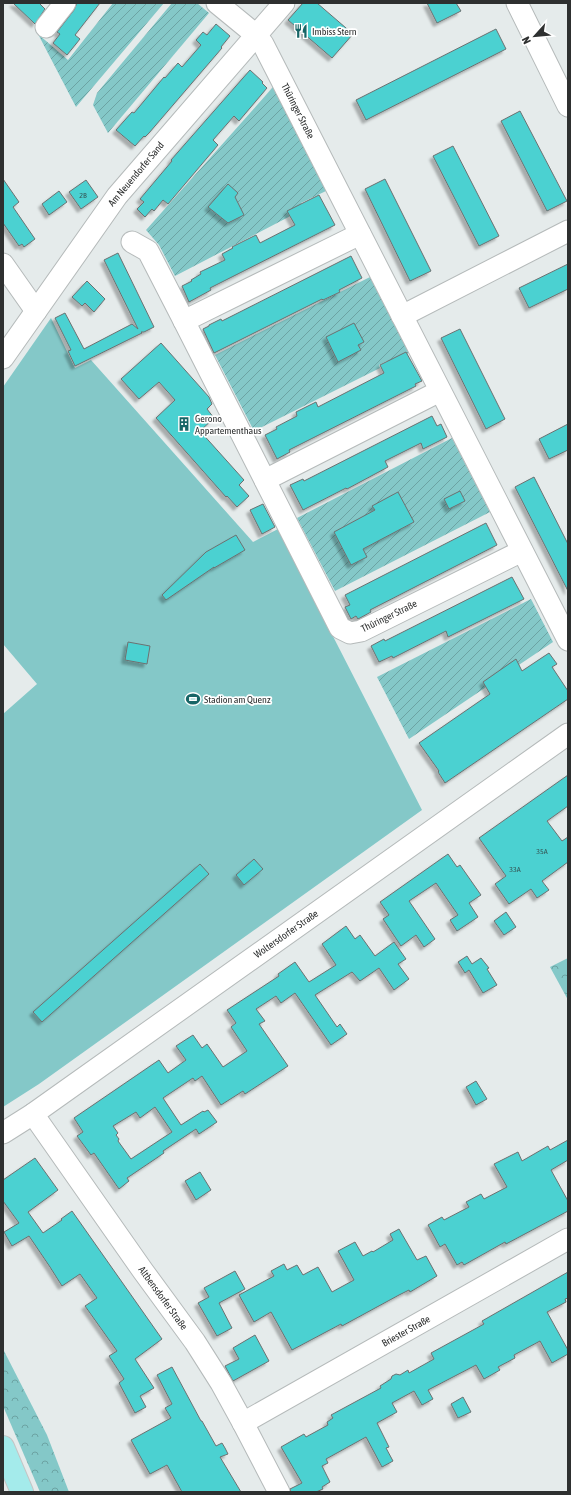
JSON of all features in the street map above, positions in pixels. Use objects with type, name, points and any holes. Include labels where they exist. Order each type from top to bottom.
[{"type":"main road","points":[[3,1447],[22,1492]]},
{"type":"main road","points":[[3,1484],[6,1492]]},
{"type":"street","points":[[46,26],[65,3]]},
{"type":"street","name":"Thüringer Straße","points":[[217,3],[256,35],[263,44],[522,551],[560,606],[568,640]]},
{"type":"street","name":"Am Neuendorfer Sand","points":[[3,358],[117,196],[284,3]]},
{"type":"street","points":[[517,3],[568,106]]},
{"type":"street","points":[[402,316],[568,231]]},
{"type":"street","points":[[184,321],[360,234]]},
{"type":"street","name":"Thüringer Straße","points":[[132,242],[148,251],[340,628],[350,633],[361,631],[522,551]]},
{"type":"street","points":[[3,264],[36,311]]},
{"type":"street","points":[[264,480],[440,391]]},
{"type":"street","name":"Woltersdorfer Straße","points":[[3,1133],[33,1114],[458,820],[568,734]]},
{"type":"street","name":"Altbensdorfer Straße","points":[[33,1114],[143,1271],[196,1342],[221,1383],[279,1492]]},
{"type":"street","name":"Briester Straße","points":[[243,1423],[568,1239]]},
{"type":"green space","points":[[113,3],[164,3],[76,107],[38,34],[68,60]]},
{"type":"green space","points":[[172,3],[197,3],[209,13],[108,133],[93,105],[97,93]]},
{"type":"green space","points":[[273,87],[326,191],[301,203],[304,209],[175,276],[159,245],[146,230]]},
{"type":"green space","points":[[370,277],[409,353],[389,363],[387,361],[379,365],[380,368],[254,431],[215,355]]},
{"type":"green space","name":"Stadion am Quenz","points":[[51,318],[75,368],[91,360],[253,542],[278,529],[422,810],[39,1084],[3,1107],[3,714],[37,684],[3,644],[3,387]]},
{"type":"green space","points":[[452,438],[490,512],[335,591],[297,518]]},
{"type":"green space","points":[[531,599],[553,642],[409,739],[377,677]]},
{"type":"green space","points":[[568,958],[568,1000],[550,967]]},
{"type":"green space","points":[[3,1349],[47,1435],[69,1492],[40,1492],[3,1406]]},
{"type":"building","points":[[13,3],[39,3],[45,9],[35,24]]},
{"type":"building","points":[[77,3],[100,3],[75,35],[80,39],[67,55],[53,43],[60,34],[57,32],[74,10]]},
{"type":"building","points":[[303,3],[317,3],[353,34],[332,58],[288,20]]},
{"type":"building","points":[[427,3],[456,3],[461,11],[437,23]]},
{"type":"building","points":[[216,24],[230,36],[221,47],[222,48],[149,133],[145,137],[144,136],[135,146],[116,130],[132,112],[134,113],[164,77],[165,78],[178,63],[182,67],[201,45],[196,40],[203,32],[207,35]]},
{"type":"building","points":[[496,29],[506,49],[366,120],[356,100]]},
{"type":"building","points":[[250,70],[263,82],[262,83],[267,88],[239,121],[234,116],[213,140],[218,145],[168,204],[163,200],[154,211],[152,209],[145,217],[137,209],[144,202],[140,199],[172,161],[171,160]]},
{"type":"building","points":[[520,111],[567,201],[547,211],[501,121]]},
{"type":"building","points":[[453,146],[499,236],[479,246],[433,156]]},
{"type":"building","points":[[3,179],[19,202],[13,207],[35,239],[24,247],[22,244],[19,246],[3,223]]},
{"type":"building","points":[[385,179],[431,271],[410,281],[365,189]]},
{"type":"building","points":[[86,180],[98,197],[81,209],[69,192]]},
{"type":"building","points":[[228,184],[238,193],[235,197],[244,215],[228,223],[208,207]]},
{"type":"building","points":[[59,191],[67,202],[49,215],[42,204]]},
{"type":"building","points":[[319,195],[335,225],[210,288],[211,290],[189,302],[182,286],[201,274],[200,272],[225,260],[222,254],[233,248],[232,247],[256,235],[260,243],[295,225],[287,211]]},
{"type":"building","points":[[118,253],[154,327],[141,332],[142,333],[75,366],[68,351],[71,350],[55,318],[65,313],[84,349],[132,324],[138,329],[104,260]]},
{"type":"building","points":[[351,256],[362,278],[339,290],[340,292],[323,300],[322,299],[214,353],[203,329],[221,319],[222,321]]},
{"type":"building","points":[[568,264],[568,289],[529,308],[519,288]]},
{"type":"building","points":[[87,281],[105,299],[94,312],[85,303],[82,306],[72,297]]},
{"type":"building","points":[[354,323],[364,342],[358,345],[361,350],[338,362],[326,337]]},
{"type":"building","points":[[460,329],[505,419],[486,429],[441,338]]},
{"type":"building","name":"Gerono Appartementhaus","points":[[161,343],[209,397],[212,404],[207,409],[214,418],[200,431],[244,480],[239,485],[249,496],[237,507],[227,496],[226,497],[156,418],[175,400],[159,382],[139,399],[121,379]]},
{"type":"building","points":[[406,352],[422,381],[415,384],[416,386],[289,450],[290,452],[277,459],[265,435],[277,429],[276,427],[297,416],[296,412],[316,402],[318,407],[384,373],[380,365]]},
{"type":"building","points":[[432,416],[437,426],[441,424],[447,437],[423,449],[421,443],[385,461],[388,467],[303,510],[290,485],[303,479],[304,481]]},
{"type":"building","points":[[568,424],[568,450],[549,459],[539,439]]},
{"type":"building","points":[[534,477],[568,544],[568,591],[515,487]]},
{"type":"building","points":[[460,491],[465,501],[449,509],[444,499]]},
{"type":"building","points":[[398,492],[414,522],[363,549],[367,557],[351,565],[334,532],[375,510],[372,506]]},
{"type":"building","points":[[263,504],[275,527],[262,534],[250,510]]},
{"type":"building","points":[[486,523],[497,545],[370,610],[371,612],[358,619],[356,616],[351,619],[345,607],[350,605],[345,595]]},
{"type":"building","points":[[236,535],[245,550],[214,567],[166,600],[162,595],[206,552]]},
{"type":"building","points":[[512,577],[524,599],[448,637],[446,631],[393,658],[392,656],[379,662],[371,646],[384,639],[385,641]]},
{"type":"building","points":[[128,642],[150,646],[147,664],[125,660]]},
{"type":"building","points":[[549,653],[557,664],[552,667],[568,691],[568,699],[445,783],[438,772],[439,771],[419,743],[490,694],[483,682],[516,659],[522,671]]},
{"type":"building","points":[[568,775],[568,806],[547,821],[562,841],[568,837],[568,862],[542,881],[549,890],[537,898],[531,889],[509,904],[495,884],[506,876],[479,838]]},
{"type":"building","points":[[448,854],[457,867],[460,865],[481,895],[469,903],[478,917],[457,931],[450,920],[458,915],[436,883],[409,901],[435,939],[424,947],[416,935],[401,946],[383,919],[389,915],[380,902]]},
{"type":"building","points":[[254,859],[263,869],[244,885],[236,875]]},
{"type":"building","points":[[200,864],[209,874],[42,1022],[33,1012]]},
{"type":"building","points":[[506,912],[516,927],[504,935],[494,921]]},
{"type":"building","points":[[346,926],[355,939],[360,935],[375,956],[394,942],[406,959],[398,964],[409,979],[394,990],[379,968],[360,981],[352,972],[315,995],[337,1027],[340,1024],[347,1034],[331,1045],[295,993],[281,1003],[276,996],[256,1009],[265,1021],[259,1024],[288,1066],[245,1094],[243,1091],[221,1105],[202,1076],[195,1081],[193,1078],[163,1098],[181,1125],[203,1111],[208,1110],[217,1122],[199,1134],[196,1129],[163,1151],[164,1153],[127,1178],[129,1181],[119,1189],[94,1153],[91,1155],[77,1136],[83,1132],[74,1118],[159,1060],[168,1073],[186,1060],[176,1046],[193,1035],[202,1048],[207,1044],[223,1067],[247,1051],[231,1027],[236,1023],[227,1010],[279,976],[278,974],[295,962],[309,982],[336,965],[322,944]],"holes":[[[155,1107],[172,1132],[131,1159],[118,1141],[119,1139],[116,1135],[118,1133],[113,1126],[136,1112],[140,1118]]]},
{"type":"building","points":[[467,956],[472,964],[481,958],[489,968],[487,969],[497,985],[483,993],[469,970],[465,973],[458,962]]},
{"type":"building","points":[[476,1081],[487,1099],[476,1105],[466,1087]]},
{"type":"building","points":[[568,1140],[568,1160],[551,1170],[568,1201],[568,1211],[506,1244],[505,1242],[464,1265],[462,1262],[457,1265],[445,1244],[440,1247],[428,1225],[442,1217],[444,1220],[469,1207],[466,1202],[481,1194],[484,1199],[507,1187],[494,1164],[518,1152],[522,1161],[548,1146],[550,1150]]},
{"type":"building","points":[[35,1158],[58,1190],[28,1212],[43,1233],[72,1211],[162,1339],[135,1359],[154,1388],[140,1396],[146,1407],[135,1413],[119,1383],[124,1379],[109,1356],[117,1351],[85,1306],[97,1298],[80,1274],[62,1286],[29,1236],[12,1246],[4,1232],[19,1223],[3,1201],[3,1180]]},
{"type":"building","points":[[200,1172],[211,1190],[196,1200],[185,1181]]},
{"type":"building","points":[[399,1229],[417,1260],[426,1256],[437,1276],[410,1292],[409,1290],[342,1326],[341,1324],[292,1350],[271,1312],[254,1322],[239,1295],[274,1276],[271,1271],[284,1264],[287,1270],[297,1265],[303,1275],[318,1267],[332,1292],[354,1280],[338,1251],[355,1242],[363,1256],[393,1240],[390,1234]]},
{"type":"building","points":[[235,1271],[245,1289],[219,1303],[232,1328],[217,1336],[198,1303],[209,1297],[204,1288]]},
{"type":"building","points":[[568,1272],[568,1298],[565,1299],[566,1302],[547,1312],[568,1350],[568,1354],[552,1363],[540,1341],[514,1355],[515,1358],[498,1367],[500,1370],[484,1379],[476,1365],[428,1390],[433,1399],[422,1405],[414,1391],[392,1403],[397,1412],[377,1423],[389,1447],[386,1448],[393,1461],[382,1467],[366,1437],[326,1459],[328,1463],[322,1466],[330,1482],[322,1487],[323,1489],[316,1492],[291,1492],[290,1489],[302,1483],[281,1447],[304,1434],[306,1437],[328,1425],[327,1422],[333,1418],[331,1415],[381,1388],[380,1386],[391,1379],[392,1376],[396,1374],[400,1375],[408,1370],[409,1373],[434,1359],[431,1353],[484,1324],[482,1321]]},
{"type":"building","points":[[255,1335],[269,1361],[233,1381],[225,1366],[239,1359],[233,1348]]},
{"type":"building","points":[[172,1367],[216,1446],[222,1443],[225,1448],[228,1454],[220,1457],[241,1492],[182,1492],[167,1465],[150,1474],[131,1440],[171,1418],[165,1408],[172,1404],[157,1375]]},
{"type":"building","points":[[463,1397],[471,1412],[458,1418],[451,1404]]},
{"type":"place","name":"Imbiss Stern","points":[[301,31]]},
{"type":"place","name":"Gerono Appartementhaus","points":[[184,424]]},
{"type":"place","name":"Stadion am Quenz","points":[[193,699]]}]
